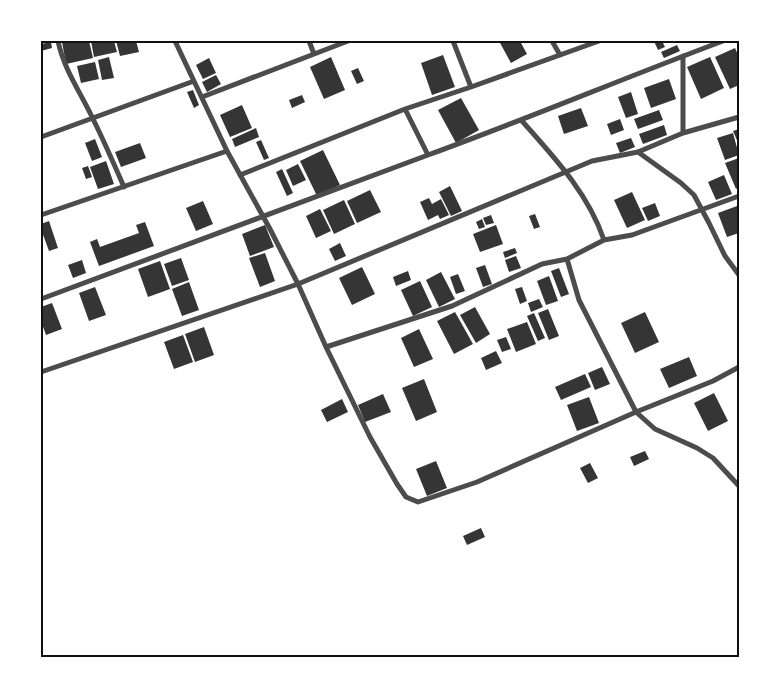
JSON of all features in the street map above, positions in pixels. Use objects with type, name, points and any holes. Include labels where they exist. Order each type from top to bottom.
[{"type":"street","points":[[58,41],[60,52],[75,86],[93,118],[124,187]]},
{"type":"street","points":[[175,41],[227,151],[298,284],[370,437],[406,497],[418,502],[477,482],[636,412],[713,381],[739,367]]},
{"type":"street","points":[[309,41],[314,54]]},
{"type":"street","points":[[202,97],[348,41]]},
{"type":"street","points":[[453,41],[471,87]]},
{"type":"street","points":[[552,41],[560,55]]},
{"type":"street","points":[[240,175],[405,109],[599,41]]},
{"type":"street","points":[[41,299],[522,121],[600,88],[723,41]]},
{"type":"street","points":[[683,56],[683,133]]},
{"type":"street","points":[[41,137],[194,81]]},
{"type":"street","points":[[405,109],[428,155]]},
{"type":"street","points":[[41,372],[298,284],[592,161],[638,152],[683,133],[739,117]]},
{"type":"street","points":[[522,121],[566,171],[598,222],[604,240]]},
{"type":"street","points":[[41,215],[227,151]]},
{"type":"street","points":[[638,152],[681,183],[694,196],[725,256],[739,275]]},
{"type":"street","points":[[326,347],[452,306],[542,264],[567,259],[604,240],[632,235],[739,196]]},
{"type":"street","points":[[567,259],[579,300],[636,412],[655,429],[697,448],[713,458],[739,486]]},
{"type":"building","points":[[89,41],[93,58],[66,64],[62,42]]},
{"type":"building","points":[[91,41],[114,41],[117,52],[94,57]]},
{"type":"building","points":[[116,41],[136,41],[139,52],[120,56]]},
{"type":"building","points":[[499,41],[520,41],[527,54],[511,63]]},
{"type":"building","points":[[654,41],[662,41],[665,47],[658,50]]},
{"type":"building","points":[[51,42],[52,48],[41,51],[41,44]]},
{"type":"building","points":[[677,45],[680,51],[664,58],[661,52]]},
{"type":"building","points":[[735,48],[739,57],[739,85],[730,89],[715,57]]},
{"type":"building","points":[[443,55],[455,87],[432,95],[421,63]]},
{"type":"building","points":[[109,57],[114,78],[102,80],[98,60]]},
{"type":"building","points":[[331,57],[345,90],[324,99],[310,67]]},
{"type":"building","points":[[710,57],[724,88],[701,99],[687,67]]},
{"type":"building","points":[[209,58],[216,73],[203,79],[196,65]]},
{"type":"building","points":[[95,62],[99,79],[81,83],[77,66]]},
{"type":"building","points":[[358,68],[364,81],[357,84],[351,71]]},
{"type":"building","points":[[216,75],[221,84],[207,92],[202,82]]},
{"type":"building","points":[[669,79],[676,99],[651,108],[644,88]]},
{"type":"building","points":[[193,90],[199,105],[194,108],[187,92]]},
{"type":"building","points":[[631,92],[638,114],[626,118],[618,97]]},
{"type":"building","points":[[302,95],[305,102],[292,108],[289,100]]},
{"type":"building","points":[[461,98],[479,130],[456,143],[438,110]]},
{"type":"building","points":[[242,105],[252,128],[230,137],[220,115]]},
{"type":"building","points":[[581,108],[588,126],[564,134],[558,116]]},
{"type":"building","points":[[659,110],[663,120],[638,129],[634,119]]},
{"type":"building","points":[[620,119],[624,130],[611,135],[607,124]]},
{"type":"building","points":[[664,125],[667,135],[643,144],[639,134]]},
{"type":"building","points":[[256,128],[259,137],[235,147],[232,139]]},
{"type":"building","points":[[739,129],[739,145],[733,131]]},
{"type":"building","points":[[733,133],[739,155],[725,160],[717,138]]},
{"type":"building","points":[[631,138],[635,147],[620,153],[616,143]]},
{"type":"building","points":[[95,139],[102,157],[92,161],[85,143]]},
{"type":"building","points":[[261,140],[269,158],[264,160],[256,142]]},
{"type":"building","points":[[140,143],[146,158],[121,167],[115,152]]},
{"type":"building","points":[[323,150],[340,185],[317,196],[300,161]]},
{"type":"building","points":[[739,158],[739,187],[736,189],[725,163]]},
{"type":"building","points":[[106,161],[114,184],[98,189],[90,167]]},
{"type":"building","points":[[298,164],[306,180],[293,186],[286,170]]},
{"type":"building","points":[[88,166],[92,177],[86,179],[82,168]]},
{"type":"building","points":[[282,169],[293,193],[287,196],[276,172]]},
{"type":"building","points":[[724,175],[732,194],[716,200],[708,182]]},
{"type":"building","points":[[450,186],[462,211],[451,216],[439,192]]},
{"type":"building","points":[[370,190],[381,212],[357,223],[347,201]]},
{"type":"building","points":[[632,192],[645,220],[627,228],[614,200]]},
{"type":"building","points":[[429,198],[432,204],[441,199],[449,215],[440,219],[438,215],[428,220],[420,202]]},
{"type":"building","points":[[344,200],[355,224],[334,234],[323,210]]},
{"type":"building","points":[[203,201],[213,224],[196,231],[186,208]]},
{"type":"building","points":[[655,203],[660,216],[648,221],[642,208]]},
{"type":"building","points":[[737,206],[739,211],[739,233],[727,237],[718,213]]},
{"type":"building","points":[[320,209],[331,231],[316,238],[306,216]]},
{"type":"building","points":[[535,214],[540,227],[534,229],[529,216]]},
{"type":"building","points":[[491,215],[494,223],[486,225],[483,218]]},
{"type":"building","points":[[482,219],[485,227],[479,229],[476,222]]},
{"type":"building","points":[[49,221],[58,248],[49,251],[41,224]]},
{"type":"building","points":[[145,222],[154,246],[99,266],[90,242],[97,239],[100,247],[139,233],[136,225]]},
{"type":"building","points":[[265,225],[274,247],[250,256],[242,234]]},
{"type":"building","points":[[496,225],[503,244],[480,252],[473,234]]},
{"type":"building","points":[[340,243],[346,256],[335,261],[329,249]]},
{"type":"building","points":[[515,248],[517,253],[505,258],[503,252]]},
{"type":"building","points":[[265,253],[275,281],[260,287],[249,258]]},
{"type":"building","points":[[516,256],[521,268],[509,272],[505,260]]},
{"type":"building","points":[[181,258],[189,280],[172,286],[164,264]]},
{"type":"building","points":[[82,260],[86,273],[73,278],[68,265]]},
{"type":"building","points":[[160,261],[170,289],[148,297],[138,269]]},
{"type":"building","points":[[485,265],[492,284],[483,287],[476,268]]},
{"type":"building","points":[[362,267],[375,294],[352,305],[339,278]]},
{"type":"building","points":[[559,268],[569,294],[561,297],[551,271]]},
{"type":"building","points":[[408,271],[411,280],[396,286],[393,277]]},
{"type":"building","points":[[441,272],[455,299],[439,307],[426,280]]},
{"type":"building","points":[[458,274],[465,291],[456,294],[450,277]]},
{"type":"building","points":[[549,276],[558,301],[546,305],[537,281]]},
{"type":"building","points":[[420,281],[432,307],[413,316],[401,290]]},
{"type":"building","points":[[189,282],[199,310],[182,316],[172,289]]},
{"type":"building","points":[[95,287],[106,315],[89,321],[79,293]]},
{"type":"building","points":[[522,287],[527,301],[520,304],[515,289]]},
{"type":"building","points":[[539,299],[543,307],[531,312],[528,303]]},
{"type":"building","points":[[52,303],[62,329],[46,335],[41,321],[41,307]]},
{"type":"building","points":[[475,307],[490,334],[476,343],[460,315]]},
{"type":"building","points":[[548,309],[559,336],[549,340],[538,313]]},
{"type":"building","points":[[455,312],[473,344],[454,354],[437,321]]},
{"type":"building","points":[[645,312],[659,342],[635,353],[621,323]]},
{"type":"building","points":[[534,313],[545,338],[538,341],[527,316]]},
{"type":"building","points":[[527,322],[536,344],[516,352],[507,329]]},
{"type":"building","points":[[204,327],[214,355],[195,362],[185,334]]},
{"type":"building","points":[[419,329],[433,359],[414,367],[401,338]]},
{"type":"building","points":[[183,335],[193,362],[174,369],[164,342]]},
{"type":"building","points":[[506,337],[511,349],[502,352],[497,340]]},
{"type":"building","points":[[496,351],[502,363],[486,370],[481,358]]},
{"type":"building","points":[[689,357],[697,376],[669,388],[660,369]]},
{"type":"building","points":[[602,367],[610,384],[595,390],[588,373]]},
{"type":"building","points":[[585,374],[591,387],[561,400],[555,387]]},
{"type":"building","points":[[424,379],[437,412],[416,421],[402,388]]},
{"type":"building","points":[[714,393],[728,421],[708,431],[694,403]]},
{"type":"building","points":[[383,394],[391,412],[365,422],[358,405]]},
{"type":"building","points":[[589,397],[599,423],[577,431],[567,405]]},
{"type":"building","points":[[342,399],[348,412],[327,422],[321,410]]},
{"type":"building","points":[[645,451],[649,459],[634,466],[630,457]]},
{"type":"building","points":[[436,461],[447,488],[427,496],[416,469]]},
{"type":"building","points":[[590,463],[598,478],[588,483],[580,468]]},
{"type":"building","points":[[481,528],[485,537],[467,545],[463,536]]}]
